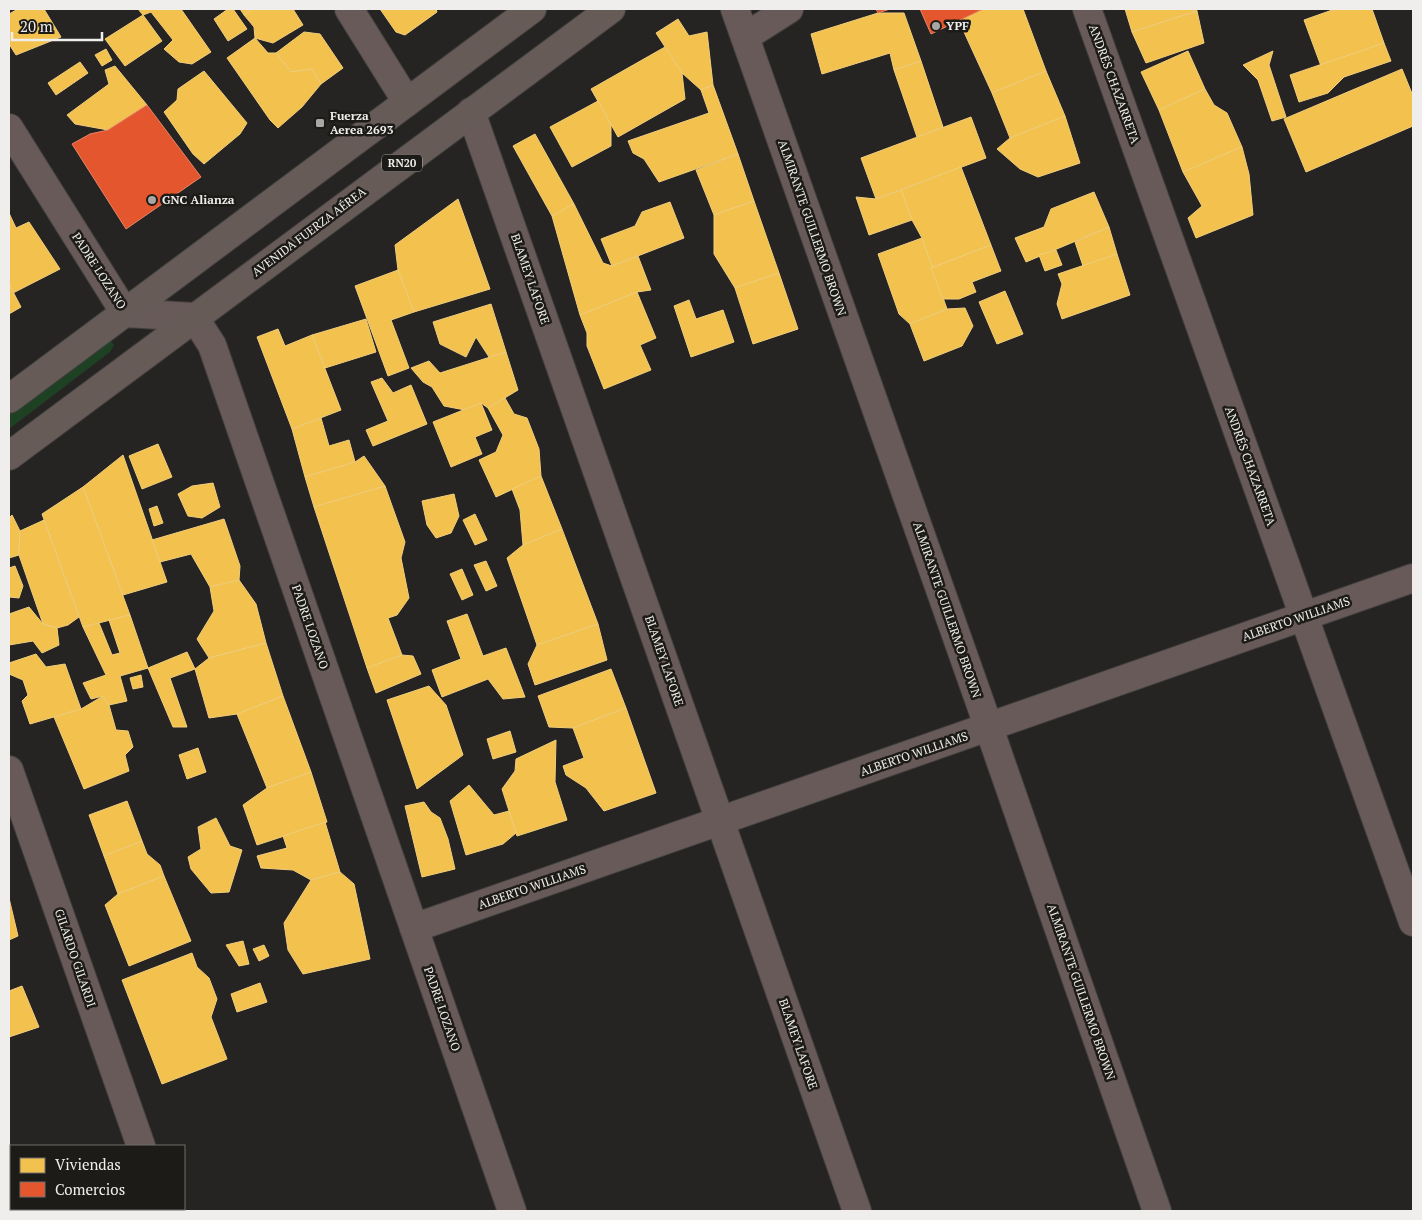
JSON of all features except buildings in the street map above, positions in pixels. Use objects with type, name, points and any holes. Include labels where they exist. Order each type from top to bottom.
[{"type":"main road","points":[[9,399],[532,9]]},
{"type":"main road","name":"AVENIDA FUERZA AÉREA","points":[[9,456],[611,9]]},
{"type":"street","points":[[349,9],[407,102]]},
{"type":"street","name":"ALMIRANTE GUILLERMO BROWN","points":[[735,9],[1157,1211]]},
{"type":"street","points":[[745,37],[789,9]]},
{"type":"street","name":"ANDRÉS CHAZARRETA","points":[[1087,9],[1413,922]]},
{"type":"street","name":"BLAMEY LAFORE","points":[[471,112],[857,1211]]},
{"type":"street","name":"PADRE LOZANO","points":[[9,128],[124,313],[194,317],[212,345],[512,1211]]},
{"type":"street","name":"ALBERTO WILLIAMS","points":[[414,928],[1413,578]]},
{"type":"street","name":"GILARDO GILARDI","points":[[9,770],[141,1145]]},
{"type":"green space","points":[[110,340],[114,345],[110,352],[9,429],[9,402]]},
{"type":"place","name":"YPF","points":[[936,26]]},
{"type":"place","name":"Fuerza Aerea 2693","points":[[320,123]]},
{"type":"place","name":"GNC Alianza","points":[[152,200]]}]
